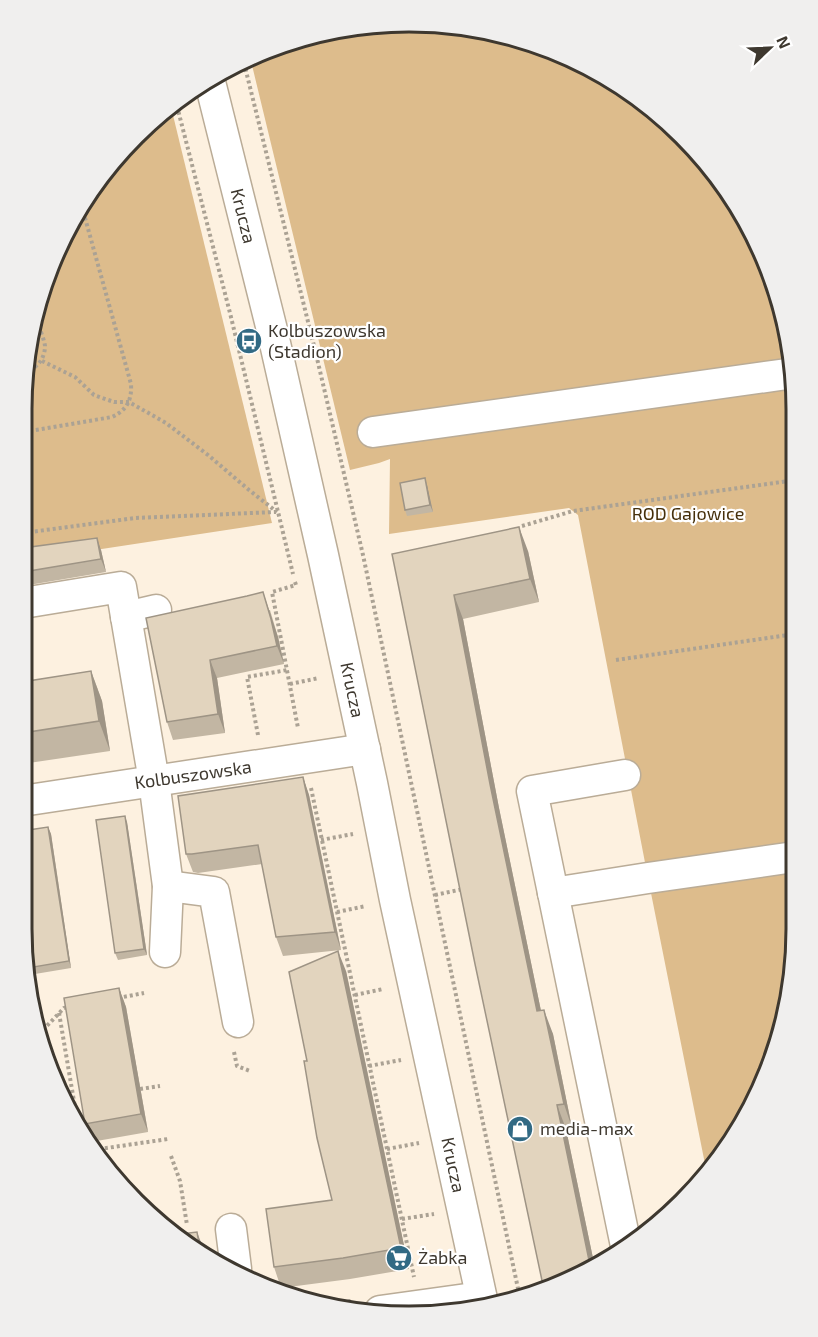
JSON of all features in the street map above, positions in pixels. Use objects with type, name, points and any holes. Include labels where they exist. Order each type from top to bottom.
[{"type":"street","name":"Krucza","points":[[211,87],[274,341],[327,572],[482,1298]]},
{"type":"street","points":[[373,432],[785,374]]},
{"type":"street","points":[[32,602],[121,587],[154,781],[168,886],[165,952]]},
{"type":"street","points":[[126,617],[156,610]]},
{"type":"street","name":"Kolbuszowska","points":[[32,799],[365,749]]},
{"type":"street","points":[[624,1238],[532,791],[625,775]]},
{"type":"street","points":[[553,893],[786,858]]},
{"type":"street","points":[[168,886],[213,892],[238,1022]]},
{"type":"street","points":[[231,1229],[235,1263]]},
{"type":"path","points":[[245,69],[362,549],[518,1289]]},
{"type":"path","points":[[178,111],[296,585],[272,592],[304,758],[415,1280]]},
{"type":"path","points":[[32,431],[112,417],[121,413],[132,394],[84,216]]},
{"type":"path","points":[[34,367],[42,361],[45,346],[40,331]]},
{"type":"path","points":[[42,361],[75,377],[94,395],[114,402],[129,402],[166,423],[278,512]]},
{"type":"path","points":[[522,526],[573,511],[786,481]]},
{"type":"path","points":[[32,532],[135,518],[278,512]]},
{"type":"path","points":[[616,660],[786,635]]},
{"type":"path","points":[[259,740],[247,677],[287,670]]},
{"type":"path","points":[[290,684],[322,678]]},
{"type":"path","points":[[435,895],[463,889]]},
{"type":"path","points":[[110,1000],[144,993]]},
{"type":"path","points":[[45,1028],[64,1008],[75,1006]]},
{"type":"path","points":[[59,1012],[74,1103]]},
{"type":"path","points":[[140,1089],[160,1086]]},
{"type":"path","points":[[103,1149],[168,1139]]},
{"type":"path","points":[[171,1156],[180,1181],[188,1225]]},
{"type":"green space","name":"ROD Gajowice","points":[[384,32],[434,32],[458,35],[507,44],[576,70],[619,95],[658,125],[693,160],[708,179],[723,199],[748,242],[774,311],[786,384],[786,953],[774,1026],[758,1072],[736,1117],[705,1162],[578,515],[569,508],[389,534],[390,459],[350,470],[252,66],[311,44],[360,35]]},
{"type":"green space","points":[[173,115],[272,523],[32,560],[32,384],[44,311],[70,242],[95,199],[125,160]]},
{"type":"building","points":[[425,478],[430,505],[405,510],[400,483]]},
{"type":"building","points":[[519,527],[530,579],[454,595],[537,1011],[544,1010],[564,1104],[557,1105],[589,1260],[542,1281],[475,964],[392,554]]},
{"type":"building","points":[[97,538],[101,559],[32,570],[32,547]]},
{"type":"building","points":[[263,592],[277,646],[210,660],[218,714],[167,722],[146,618]]},
{"type":"building","points":[[91,671],[99,721],[32,731],[32,680]]},
{"type":"building","points":[[303,777],[335,932],[276,937],[258,845],[186,854],[178,796]]},
{"type":"building","points":[[125,816],[144,949],[115,953],[96,820]]},
{"type":"building","points":[[48,827],[69,961],[34,967],[32,953],[32,829]]},
{"type":"building","points":[[338,951],[401,1248],[274,1267],[266,1209],[332,1200],[317,1138],[304,1061],[307,1061],[289,972]]},
{"type":"building","points":[[119,988],[141,1114],[86,1124],[64,998]]},
{"type":"building","points":[[197,1232],[199,1242],[187,1233]]},
{"type":"place","name":"Kolbuszowska (Stadion)","points":[[249,341]]},
{"type":"place","name":"media-max","points":[[520,1129]]},
{"type":"place","name":"Żabka","points":[[399,1258]]}]
